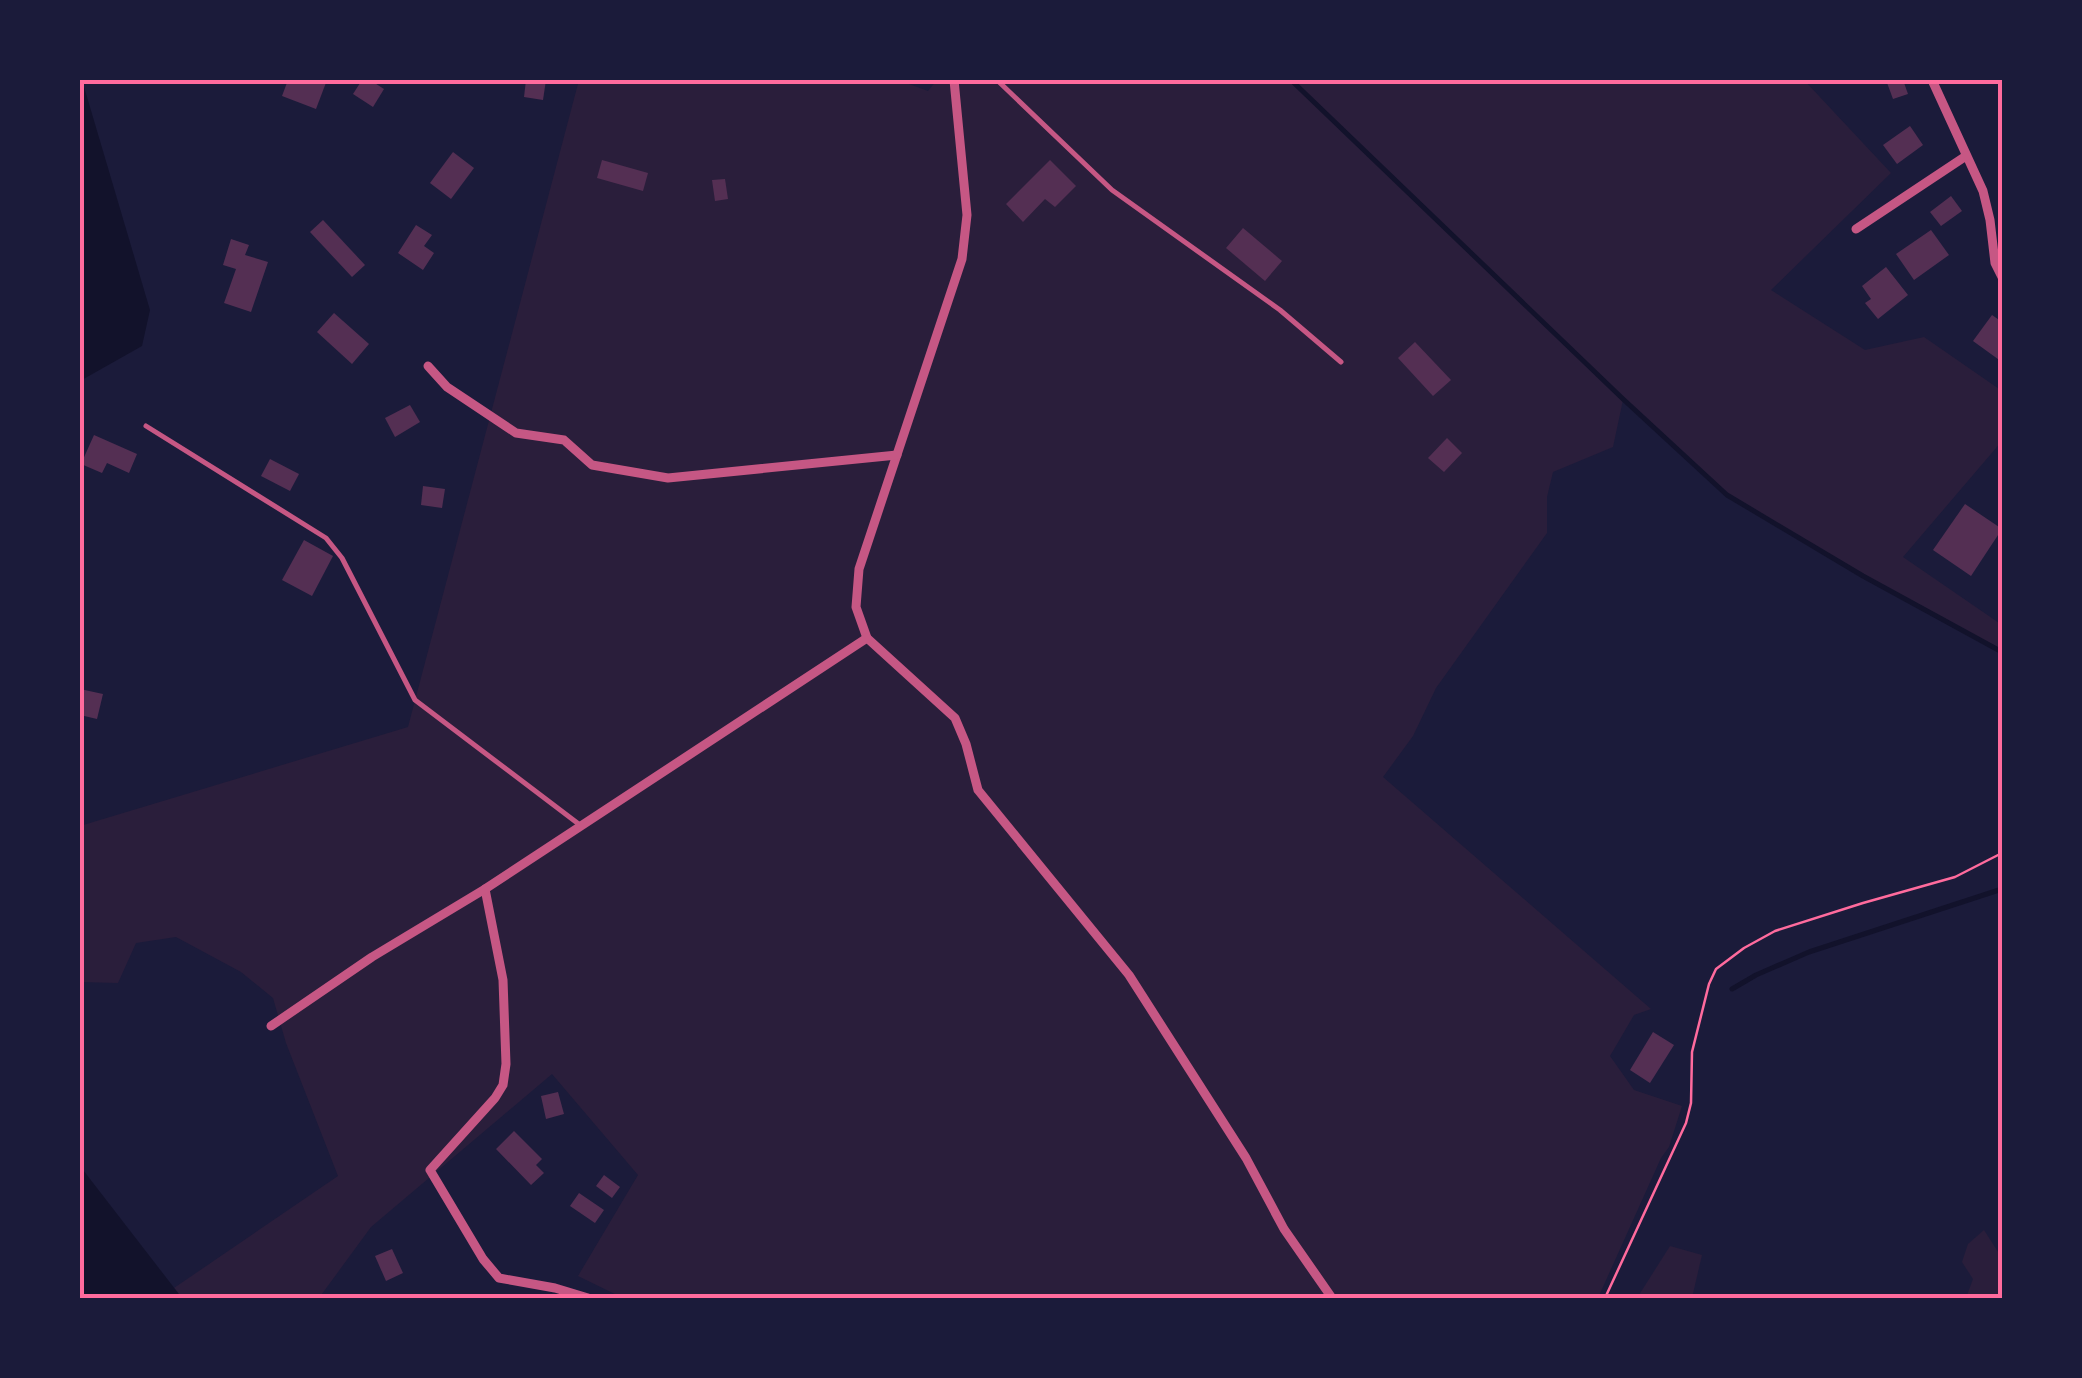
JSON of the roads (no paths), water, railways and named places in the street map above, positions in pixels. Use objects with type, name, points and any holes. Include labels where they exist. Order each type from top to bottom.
[{"type":"street","points":[[954,80],[967,214],[962,259],[859,569],[856,607],[867,638],[955,718],[978,790],[988,806],[1129,975],[1246,1158],[1298,1251],[1332,1298]]},
{"type":"street","points":[[1932,80],[1983,191],[1994,263],[2002,277]]},
{"type":"street","points":[[1856,229],[1966,156]]},
{"type":"street","points":[[428,366],[446,387],[516,433],[564,440],[592,466],[668,478],[897,455]]},
{"type":"street","points":[[271,1026],[867,638]]},
{"type":"street","points":[[485,889],[502,980],[506,1064],[502,1085],[495,1098],[430,1170],[483,1259],[499,1278],[588,1298]]},
{"type":"lane","points":[[996,80],[1112,190],[1280,310],[1341,362]]},
{"type":"lane","points":[[146,426],[326,538],[342,558],[415,700],[580,825]]},
{"type":"waterway","points":[[1291,80],[1727,495],[2002,652]]},
{"type":"waterway","points":[[1732,989],[1809,952],[2002,889]]}]
